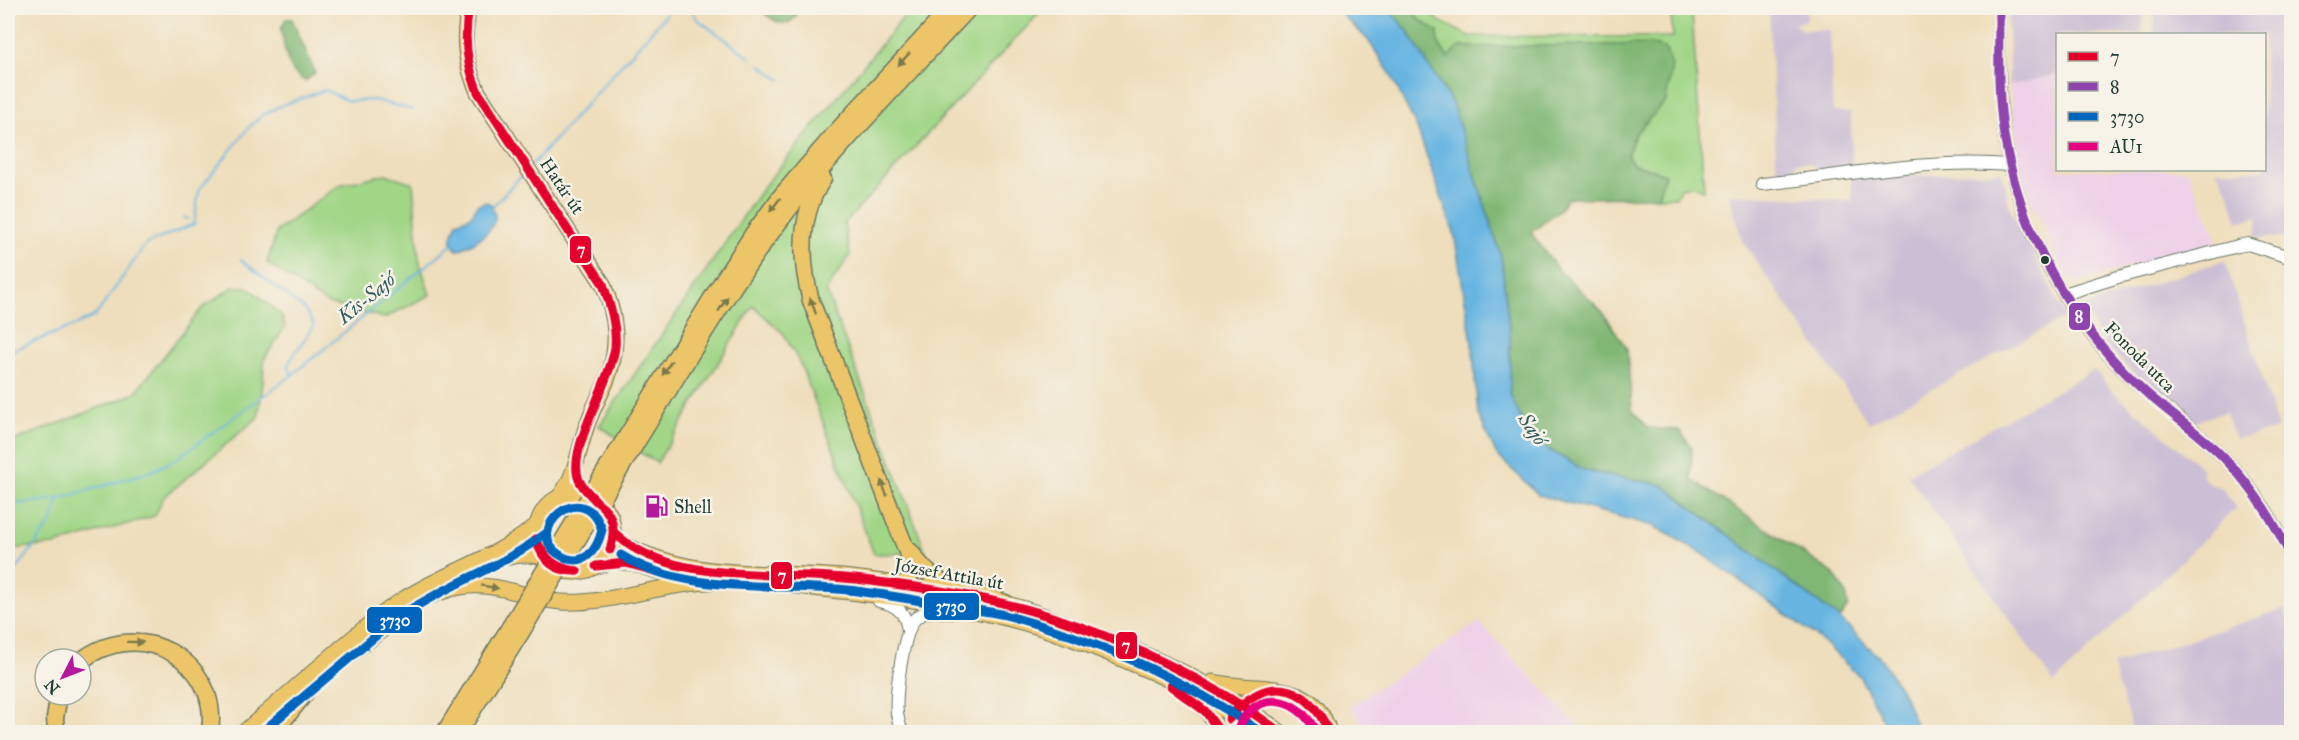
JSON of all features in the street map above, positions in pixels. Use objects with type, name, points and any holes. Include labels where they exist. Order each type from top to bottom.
[{"type":"highway","points":[[459,732],[515,630],[631,439],[692,328],[753,234],[776,203],[838,130],[951,8]]},
{"type":"highway","points":[[631,439],[768,237],[795,201],[859,126],[969,8]]},
{"type":"highway","points":[[859,126],[813,197],[806,224],[804,269],[811,301],[905,543],[911,570],[908,580],[891,591],[864,593]]},
{"type":"highway","points":[[905,543],[921,567],[937,580],[1006,611]]},
{"type":"highway","points":[[445,732],[515,630]]},
{"type":"highway","points":[[93,654],[108,645],[131,642],[154,645],[173,653],[190,667],[207,693],[211,720],[210,732]]},
{"type":"highway","points":[[274,732],[307,691]]},
{"type":"highway","points":[[56,732],[57,707]]},
{"type":"main road","name":"Határ út","points":[[469,8],[465,33],[466,63],[478,92],[595,271],[603,284],[613,310],[616,345],[607,380],[587,424],[576,466],[569,483],[559,497]]},
{"type":"main road","points":[[576,466],[580,481],[609,514],[614,533],[610,552],[596,566]]},
{"type":"main road","points":[[597,502],[580,495],[559,497],[545,509],[536,531],[537,542],[553,566],[569,572],[580,572],[614,562],[631,563],[663,573],[710,582]]},
{"type":"main road","points":[[244,732],[371,622],[399,602],[500,551],[538,524]]},
{"type":"main road","name":"József Attila út","points":[[614,533],[627,545],[655,558],[688,566],[732,572],[831,576],[902,585],[1092,632],[1192,677],[1236,709],[1256,732]]},
{"type":"main road","points":[[261,732],[329,671],[412,605],[439,587],[512,555],[530,554],[545,557]]},
{"type":"main road","points":[[412,605],[433,593],[453,586],[478,585],[561,602],[710,582]]},
{"type":"main road","name":"József Attila út","points":[[710,582],[764,583],[818,588],[1006,611],[1146,669],[1236,709],[1280,732]]},
{"type":"main road","points":[[1146,669],[1199,704],[1222,732],[1236,709],[1252,694],[1269,689]]},
{"type":"main road","points":[[1192,677],[1230,686],[1290,691],[1309,700],[1322,714],[1329,732]]},
{"type":"street","name":"Fonoda utca","points":[[2000,8],[2000,96],[2010,165],[2027,222],[2064,294],[2087,329],[2113,360],[2142,389],[2226,460],[2261,504],[2279,532],[2292,560]]},
{"type":"street","points":[[1762,184],[1916,166],[1987,163],[2010,165]]},
{"type":"street","points":[[2064,294],[2118,277],[2248,244],[2292,258]]},
{"type":"street","points":[[818,588],[828,594],[892,604],[903,614],[908,632]]},
{"type":"street","points":[[902,732],[897,704],[910,623],[916,617],[932,611],[994,620],[1006,611]]},
{"type":"shaded area","points":[[1769,8],[1807,8],[1807,20],[1794,24],[1802,30],[1830,30],[1833,112],[1851,113],[1852,169],[1821,172],[1808,162],[1795,163],[1796,175],[1777,177]]},
{"type":"shaded area","points":[[2008,8],[2143,8],[2142,33],[2056,33],[2056,74],[2009,86]]},
{"type":"shaded area","points":[[2154,8],[2291,8],[2291,238],[2256,237],[2258,216],[2238,222],[2229,193],[2217,171],[2266,171],[2266,33],[2154,33]]},
{"type":"shaded area","points":[[2056,74],[2056,171],[2188,171],[2218,243],[2077,281],[2066,276],[2024,186],[2009,86]]},
{"type":"shaded area","points":[[2002,172],[2010,209],[2066,317],[1869,423],[1742,241],[1729,194],[1852,201],[1852,178]]},
{"type":"shaded area","points":[[2225,260],[2278,429],[2235,439],[2226,412],[2193,422],[2143,382],[2108,347],[2081,308]]},
{"type":"shaded area","points":[[2094,370],[2114,393],[2202,468],[2202,476],[2209,484],[2221,487],[2236,508],[2054,683],[1908,475]]},
{"type":"shaded area","points":[[2284,609],[2291,626],[2291,732],[2133,732],[2112,665]]},
{"type":"shaded area","points":[[1479,622],[1584,732],[1367,732],[1350,706]]},
{"type":"green space","points":[[758,8],[800,8],[791,21],[780,23]]},
{"type":"green space","points":[[911,8],[1044,8],[844,224],[850,255],[826,291],[926,553],[874,554],[800,363],[783,333],[753,306],[657,463],[599,426],[765,185]]},
{"type":"green space","points":[[1388,8],[1409,8],[1420,20],[1438,32],[1438,42],[1448,58],[1459,47],[1650,44],[1665,48],[1672,65],[1666,101],[1635,134],[1627,155],[1633,164],[1665,174],[1658,197],[1567,198],[1560,209],[1531,233],[1557,268],[1603,312],[1627,349],[1632,410],[1649,428],[1679,430],[1692,447],[1691,479],[1833,573],[1846,593],[1848,606],[1840,619],[1662,485],[1586,471],[1530,439],[1510,394],[1510,338],[1501,256],[1452,103],[1406,29]]},
{"type":"green space","points":[[1409,8],[1426,8],[1439,21],[1469,36],[1673,37],[1670,8],[1692,12],[1704,190],[1694,186],[1680,188],[1676,197],[1658,197],[1665,174],[1633,164],[1627,156],[1635,134],[1666,101],[1659,45],[1460,47],[1448,58],[1438,42],[1438,32],[1420,20]]},
{"type":"green space","points":[[286,19],[292,19],[315,73],[305,81],[293,71],[287,58],[281,28]]},
{"type":"green space","points":[[385,174],[413,183],[419,260],[430,295],[385,318],[328,304],[267,263],[277,231],[340,185]]},
{"type":"green space","points":[[233,287],[248,287],[282,316],[285,327],[264,359],[258,417],[163,498],[155,516],[55,545],[8,549],[8,443],[134,394],[202,308]]},
{"type":"water","points":[[1335,8],[1388,8],[1406,29],[1452,103],[1501,256],[1510,338],[1510,394],[1530,439],[1586,471],[1662,485],[1840,619],[1882,660],[1905,697],[1918,732],[1886,732],[1886,726],[1860,677],[1820,639],[1700,552],[1654,526],[1539,495],[1496,454],[1478,414],[1472,342],[1454,233],[1417,128],[1390,73],[1368,40]]},
{"type":"water","points":[[485,202],[491,204],[495,216],[493,224],[486,234],[457,250],[452,240],[457,222],[471,216],[477,205]]},
{"type":"waterway","name":"Kis-Sajó","points":[[532,165],[672,8]]},
{"type":"waterway","points":[[690,8],[697,19],[751,58]]},
{"type":"waterway","points":[[760,65],[781,80]]},
{"type":"waterway","points":[[194,224],[199,190],[250,126],[263,115],[280,106],[325,90],[348,101],[374,100],[413,110]]},
{"type":"waterway","name":"Kis-Sajó","points":[[491,208],[524,173]]},
{"type":"waterway","points":[[184,217],[188,219]]},
{"type":"waterway","points":[[8,352],[96,315],[146,244],[194,224]]},
{"type":"waterway","name":"Kis-Sajó","points":[[8,505],[59,499],[149,472],[175,460],[292,375],[454,243]]},
{"type":"waterway","points":[[241,260],[305,310],[314,325],[288,364],[292,375]]},
{"type":"waterway","points":[[8,581],[51,523],[58,501]]},
{"type":"transit line","name":"7","points":[[469,8],[466,30],[467,51],[478,92],[603,284],[610,307],[615,331],[612,362],[584,434],[577,467],[579,480],[597,502]]},
{"type":"transit line","name":"8","points":[[1999,8],[1999,88],[2004,135],[2022,206],[2051,272],[2070,304],[2114,361],[2148,394],[2220,454],[2245,481],[2266,511],[2292,559]]},
{"type":"transit line","name":"7","points":[[602,506],[613,526],[610,550]]},
{"type":"transit line","name":"3730","points":[[571,507],[582,507],[593,514],[602,530],[593,551],[588,556],[576,560],[560,555],[550,545],[548,534],[551,522],[571,507]]},
{"type":"transit line","name":"7","points":[[614,533],[636,549],[660,560],[688,567],[716,572],[863,580],[968,596],[1038,613],[1147,654],[1217,691],[1280,732]]},
{"type":"transit line","name":"3730","points":[[262,732],[397,618],[415,606],[510,557],[545,534]]},
{"type":"transit line","name":"7","points":[[536,539],[552,562],[563,568],[577,571]]},
{"type":"transit line","name":"7","points":[[536,539],[542,553],[550,563],[562,569],[577,571]]},
{"type":"transit line","name":"3730","points":[[621,555],[646,568],[702,582],[848,590],[993,612],[1038,624],[1105,648],[1170,678],[1202,695],[1260,732]]},
{"type":"transit line","name":"7","points":[[596,566],[626,563],[655,571]]},
{"type":"transit line","name":"7","points":[[1171,686],[1205,711],[1220,732]]},
{"type":"transit line","name":"7","points":[[1229,719],[1242,705],[1256,695],[1270,690],[1284,690],[1297,694],[1309,702],[1320,715],[1329,732]]},
{"type":"transit line","name":"AU1","points":[[1237,732],[1244,718],[1253,708],[1275,701],[1298,710],[1308,719],[1316,732]]},
{"type":"place","name":"Shell","points":[[656,507]]},
{"type":"water label","name":"Sajó","points":[[1533,429]]}]
